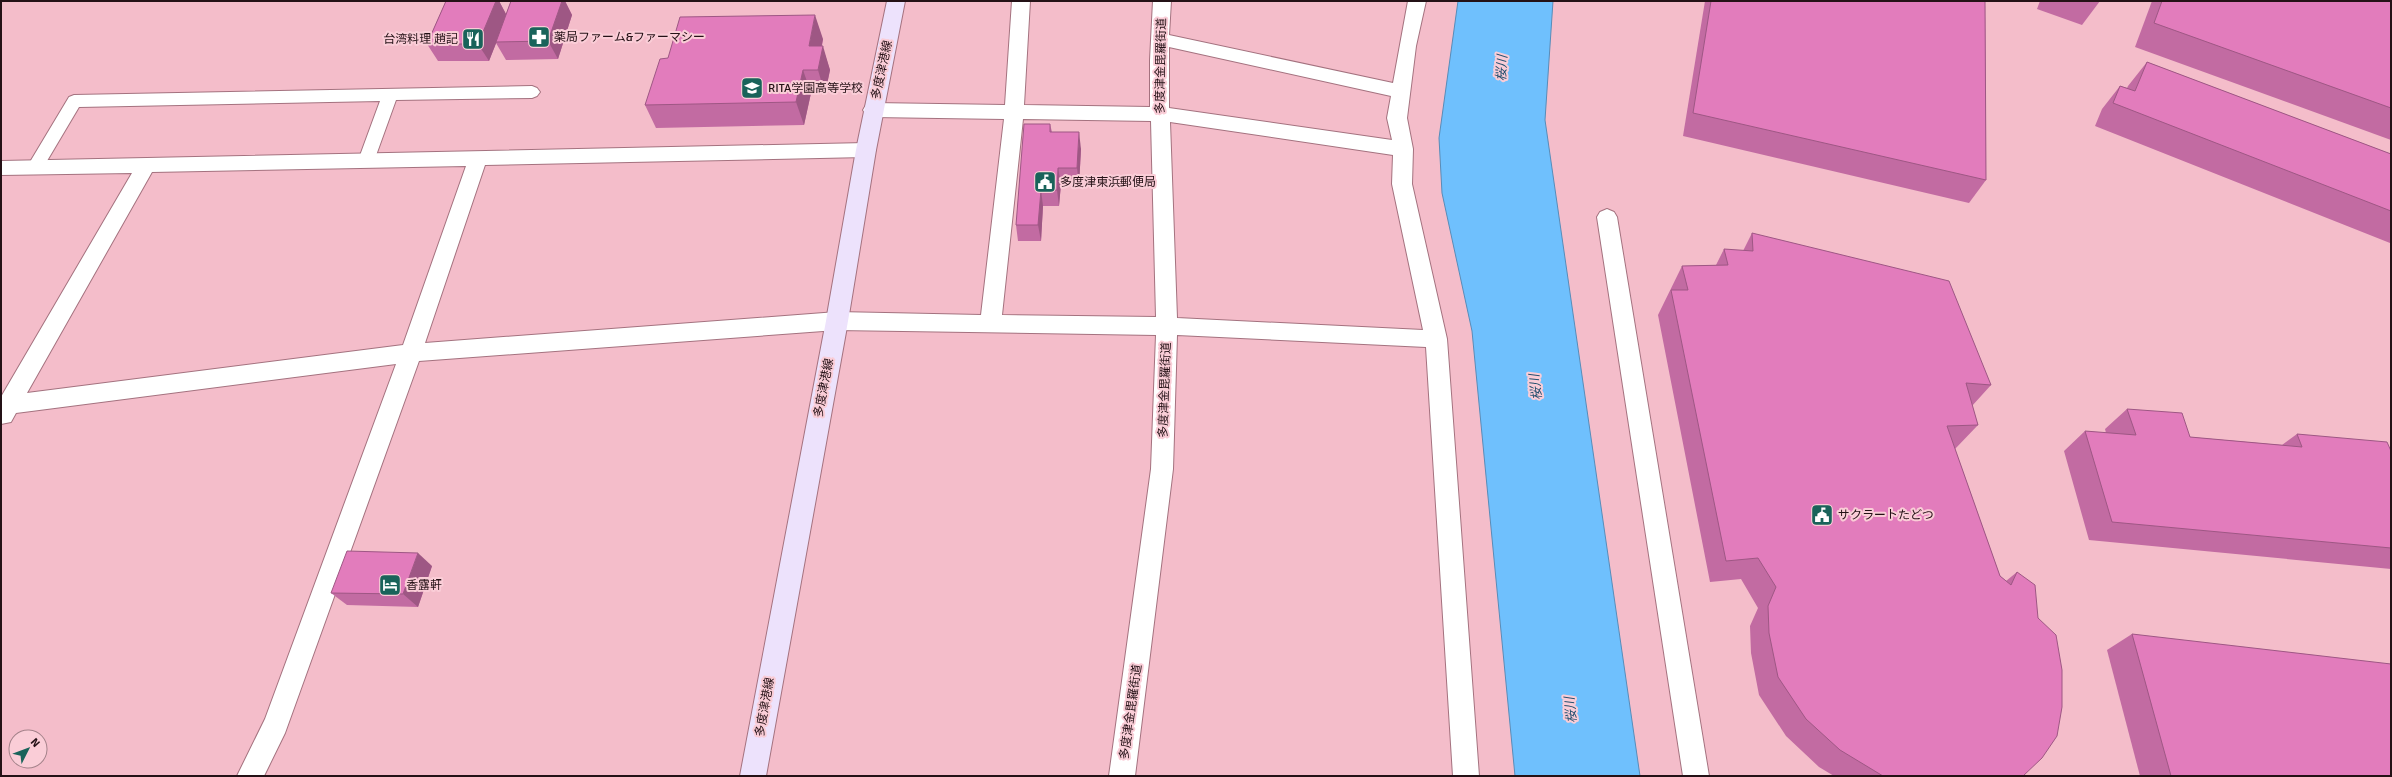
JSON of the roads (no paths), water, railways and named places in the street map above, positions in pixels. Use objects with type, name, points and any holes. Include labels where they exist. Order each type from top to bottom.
[{"type":"main road","name":"多度津港線","points":[[753,776],[837,321],[873,110],[896,1]]},
{"type":"street","points":[[992,323],[1014,112],[1021,1]]},
{"type":"street","name":"多度津金毘羅街道","points":[[1122,776],[1162,469],[1168,326],[1160,114],[1160,38],[1162,1]]},
{"type":"street","points":[[1417,1],[1400,90],[1397,118],[1403,149],[1402,184],[1436,339],[1466,776]]},
{"type":"street","points":[[1160,38],[1400,90]]},
{"type":"street","points":[[873,110],[1160,114],[1403,149]]},
{"type":"street","points":[[1,168],[866,150]]},
{"type":"street","points":[[250,776],[276,724],[411,353],[478,158]]},
{"type":"street","points":[[3,410],[146,165]]},
{"type":"street","points":[[1606,217],[1696,776]]},
{"type":"street","points":[[3,410],[411,353],[837,321],[1168,326],[1436,339]]},
{"type":"lane","points":[[35,167],[74,101],[532,92]]},
{"type":"lane","points":[[366,161],[390,95]]},
{"type":"water","name":"桜川","points":[[1458,1],[1553,1],[1545,120],[1640,776],[1515,776],[1472,331],[1442,193],[1439,138]]},
{"type":"place","name":"薬局ファーム&ファーマシー","points":[[539,37]]},
{"type":"place","name":"台湾料理 趙記","points":[[473,39]]},
{"type":"place","name":"RITA学園高等学校","points":[[752,88]]},
{"type":"place","name":"多度津東浜郵便局","points":[[1045,182]]},
{"type":"place","name":"サクラートたどつ","points":[[1822,515]]},
{"type":"place","name":"香露軒","points":[[390,585]]}]
